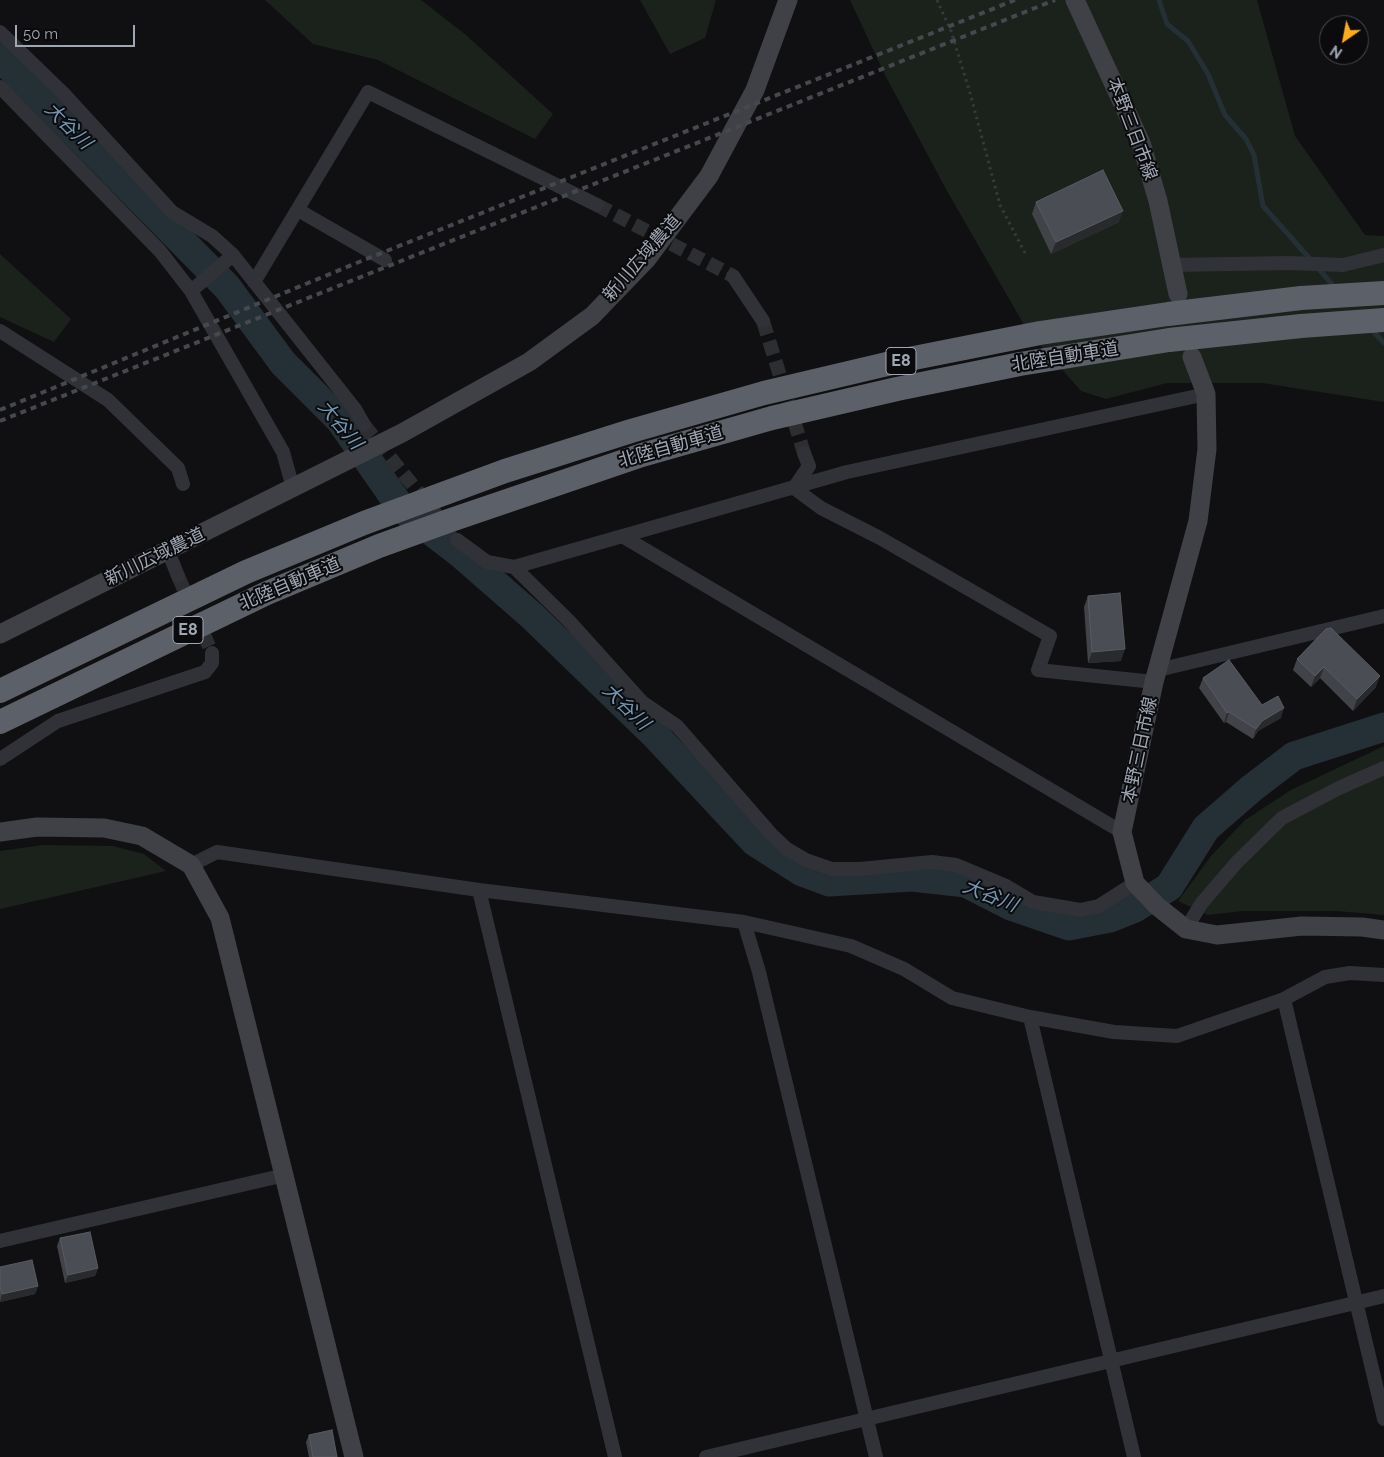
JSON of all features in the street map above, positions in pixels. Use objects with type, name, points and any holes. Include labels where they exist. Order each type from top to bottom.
[{"type":"highway","name":"北陸自動車道","points":[[0,691],[246,572],[364,523],[505,471],[641,428],[764,393],[904,360],[1040,333],[1168,314],[1301,298],[1384,292]]},
{"type":"highway","name":"北陸自動車道","points":[[0,722],[267,593],[379,546],[454,530],[642,455],[772,418],[896,389],[1020,364],[1169,340],[1301,326],[1384,320]]},
{"type":"street","name":"新川広域農道","points":[[0,634],[310,480],[402,432],[529,362],[592,316],[646,260],[709,176],[755,90],[788,0]]},
{"type":"street","name":"本野三日市線","points":[[1075,0],[1141,143],[1158,200],[1178,294]]},
{"type":"street","points":[[0,32],[64,94],[172,212],[212,236],[233,255],[355,410],[364,425]]},
{"type":"street","points":[[0,87],[160,251],[191,291],[283,452],[293,488]]},
{"type":"street","points":[[254,282],[368,92],[597,205]]},
{"type":"street","points":[[298,210],[385,260]]},
{"type":"street","points":[[1172,265],[1289,263],[1343,265],[1384,254]]},
{"type":"street","points":[[191,291],[233,255]]},
{"type":"street","points":[[733,276],[763,321]]},
{"type":"street","points":[[0,331],[108,400],[178,468],[183,484]]},
{"type":"street","name":"本野三日市線","points":[[1192,357],[1206,394],[1207,449],[1198,521],[1156,676],[1122,832],[1135,883],[1156,906],[1186,929],[1217,935],[1302,926],[1362,927],[1384,930]]},
{"type":"street","points":[[454,530],[487,562],[514,567],[847,472],[1206,394]]},
{"type":"street","points":[[794,488],[810,466],[804,453]]},
{"type":"street","points":[[794,488],[821,508],[880,538],[1050,636],[1038,670],[1156,676],[1384,616]]},
{"type":"street","points":[[622,536],[1122,832]]},
{"type":"street","points":[[168,551],[178,576]]},
{"type":"street","points":[[514,567],[570,621],[642,702],[677,726],[772,836],[788,850],[806,860],[832,868],[851,869],[932,862],[956,865],[991,879],[1033,902],[1080,910],[1099,906],[1135,883]]},
{"type":"street","points":[[0,759],[58,721],[205,672],[212,664],[212,653]]},
{"type":"street","points":[[1186,929],[1201,904],[1237,862],[1282,818],[1339,788],[1384,768]]},
{"type":"street","points":[[0,832],[37,828],[104,828],[142,836],[191,865],[220,918],[354,1457]]},
{"type":"street","points":[[191,865],[217,852],[479,890],[744,922],[851,946],[904,969],[952,998],[1030,1017],[1114,1032],[1177,1036],[1284,998],[1325,977],[1350,973],[1384,975]]},
{"type":"street","points":[[479,890],[614,1457]]},
{"type":"street","points":[[744,922],[759,972],[876,1457]]},
{"type":"street","points":[[1284,998],[1384,1419]]},
{"type":"street","points":[[1030,1017],[1134,1457]]},
{"type":"street","points":[[0,1241],[285,1174]]},
{"type":"street","points":[[706,1457],[1384,1296]]},
{"type":"path","points":[[937,0],[951,31],[1000,205],[1025,253]]},
{"type":"shaded area","points":[[265,0],[421,0],[466,35],[553,114],[535,139],[378,60],[313,44]]},
{"type":"shaded area","points":[[640,0],[716,0],[705,38],[670,54]]},
{"type":"shaded area","points":[[850,0],[1257,0],[1295,136],[1365,235],[1384,236],[1384,402],[1262,383],[1167,383],[1106,399],[1081,391],[1027,330],[947,191],[885,75]]},
{"type":"shaded area","points":[[0,254],[71,319],[54,342],[0,317]]},
{"type":"shaded area","points":[[1384,746],[1384,915],[1336,911],[1242,911],[1208,915],[1178,901],[1211,856],[1245,820],[1291,790]]},
{"type":"shaded area","points":[[43,845],[113,846],[144,854],[166,871],[0,909],[0,851]]},
{"type":"building","points":[[1103,170],[1123,211],[1056,242],[1036,202]]},
{"type":"building","points":[[1120,593],[1125,649],[1092,652],[1088,596]]},
{"type":"building","points":[[1331,628],[1380,676],[1357,699],[1324,667],[1315,676],[1297,659],[1326,629]]},
{"type":"building","points":[[1229,660],[1262,705],[1278,696],[1284,708],[1262,721],[1256,729],[1229,712],[1227,713],[1203,678]]},
{"type":"building","points":[[90,1232],[98,1268],[68,1275],[60,1238]]},
{"type":"building","points":[[32,1260],[38,1286],[2,1294],[0,1267]]},
{"type":"building","points":[[332,1430],[337,1457],[313,1457],[309,1435]]},
{"type":"waterway","points":[[1159,0],[1167,24],[1188,41],[1208,74],[1225,115],[1246,139],[1254,155],[1263,206],[1311,260]]},
{"type":"waterway","name":"大谷川","points":[[0,57],[227,287],[283,363],[340,420],[402,509],[461,554],[532,616],[655,735],[755,842],[802,872],[829,882],[912,877],[966,883],[1011,906],[1069,926],[1110,918],[1135,908],[1169,887],[1206,828],[1252,788],[1294,756],[1384,727]]},
{"type":"waterway","points":[[1317,267],[1336,289]]},
{"type":"waterway","points":[[1371,329],[1384,343]]},
{"type":"tunnel","points":[[597,205],[733,276]]},
{"type":"tunnel","points":[[763,321],[804,453]]},
{"type":"tunnel","points":[[364,425],[457,540]]},
{"type":"tunnel","points":[[178,576],[212,653]]},
{"type":"railway","points":[[0,410],[359,262],[1015,0]]},
{"type":"railway","points":[[0,421],[1055,0]]}]
